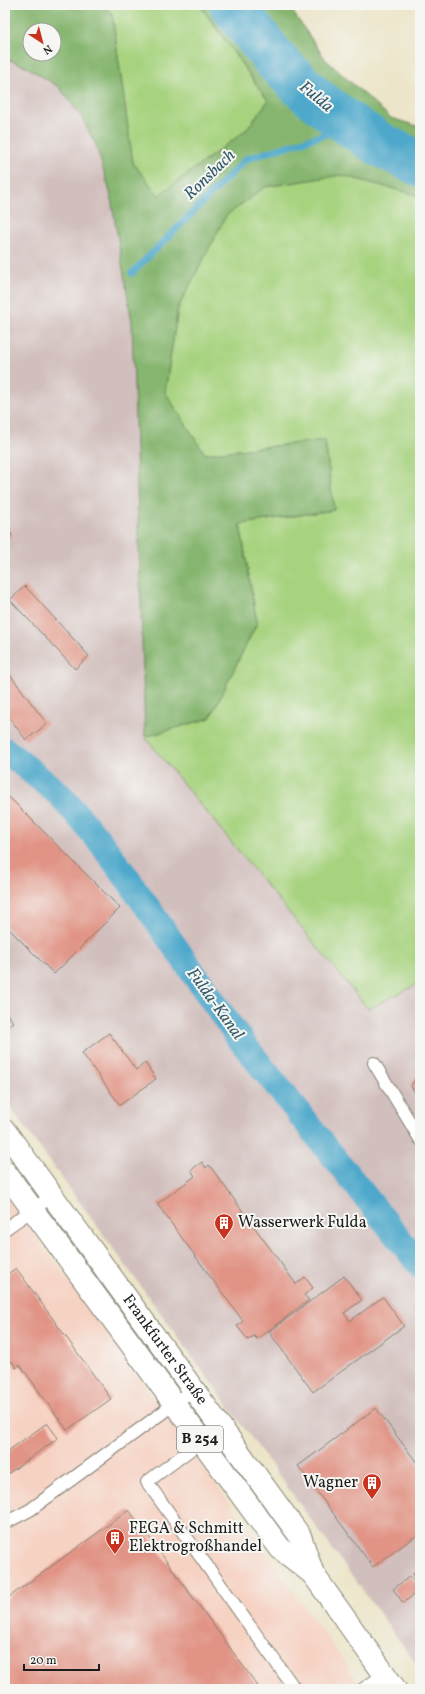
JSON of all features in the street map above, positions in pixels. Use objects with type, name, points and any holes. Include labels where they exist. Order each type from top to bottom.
[{"type":"main road","name":"Frankfurter Straße","points":[[5,1131],[300,1536],[313,1574],[389,1682]]},
{"type":"main road","name":"Frankfurter Straße","points":[[5,1173],[280,1548],[313,1574]]},
{"type":"lane","points":[[374,1063],[420,1139]]},
{"type":"lane","points":[[5,1173],[26,1159]]},
{"type":"lane","points":[[5,1229],[52,1196]]},
{"type":"lane","points":[[5,1523],[30,1510],[193,1390]]},
{"type":"lane","points":[[221,1427],[147,1482],[295,1689]]},
{"type":"lane","points":[[364,1689],[389,1682]]},
{"type":"shaded area","points":[[5,58],[25,66],[59,87],[79,113],[96,145],[110,192],[132,322],[367,1009],[420,983],[420,1669],[5,1100]]},
{"type":"shaded area","points":[[5,1192],[364,1689],[5,1689]]},
{"type":"green space","points":[[5,5],[99,5],[112,13],[133,163],[159,195],[245,131],[268,101],[200,5],[288,5],[326,60],[391,118],[420,127],[420,196],[341,175],[265,187],[226,216],[178,308],[165,392],[205,454],[325,440],[334,510],[240,524],[257,623],[210,718],[145,737],[132,322],[110,192],[96,145],[79,113],[59,87],[25,66],[5,58]]},
{"type":"green space","points":[[99,5],[200,5],[268,101],[245,131],[159,196],[133,163],[112,14]]},
{"type":"green space","points":[[341,175],[420,196],[420,983],[368,1009],[145,737],[210,718],[257,623],[240,524],[334,510],[325,440],[205,454],[165,392],[178,308],[225,216],[264,187]]},
{"type":"building","points":[[5,527],[12,535],[5,541]]},
{"type":"building","points":[[25,586],[89,656],[75,669],[10,600]]},
{"type":"building","points":[[5,668],[47,724],[26,740],[5,712]]},
{"type":"building","points":[[5,793],[120,908],[54,974],[5,925]]},
{"type":"building","points":[[5,1011],[13,1022],[5,1028]]},
{"type":"building","points":[[109,1033],[136,1070],[145,1063],[156,1079],[120,1105],[82,1053]]},
{"type":"building","points":[[420,1070],[420,1101],[411,1086]]},
{"type":"building","name":"Wasserwerk Fulda","points":[[202,1162],[206,1168],[209,1165],[296,1284],[305,1277],[313,1288],[304,1295],[309,1300],[257,1339],[254,1336],[248,1340],[237,1326],[243,1321],[157,1204],[195,1176],[191,1170]]},
{"type":"building","points":[[16,1268],[111,1399],[67,1430],[20,1365],[16,1368],[12,1361],[5,1366],[5,1276]]},
{"type":"building","points":[[344,1276],[362,1300],[344,1313],[350,1321],[383,1297],[404,1326],[313,1392],[269,1332]]},
{"type":"building","name":"Wagner","points":[[376,1408],[420,1467],[420,1533],[373,1567],[298,1466]]},
{"type":"building","points":[[47,1423],[58,1438],[5,1476],[5,1453]]},
{"type":"building","name":"FEGA & Schmitt Elektrogroßhandel","points":[[129,1510],[260,1689],[5,1689],[5,1600]]},
{"type":"building","points":[[420,1569],[420,1580],[419,1581],[413,1574]]},
{"type":"building","points":[[410,1576],[420,1590],[403,1603],[393,1589]]},
{"type":"waterway","name":"Fulda","points":[[232,5],[277,62],[314,98],[381,145],[420,164]]},
{"type":"waterway","name":"Ronsbach","points":[[132,273],[246,159],[352,126]]},
{"type":"waterway","name":"Fulda-Kanal","points":[[5,750],[60,795],[99,840],[238,1037],[420,1265]]},
{"type":"place","name":"Wasserwerk Fulda","points":[[224,1240]]},
{"type":"place","name":"Wagner","points":[[372,1500]]},
{"type":"place","name":"FEGA & Schmitt Elektrogroßhandel","points":[[115,1555]]}]
